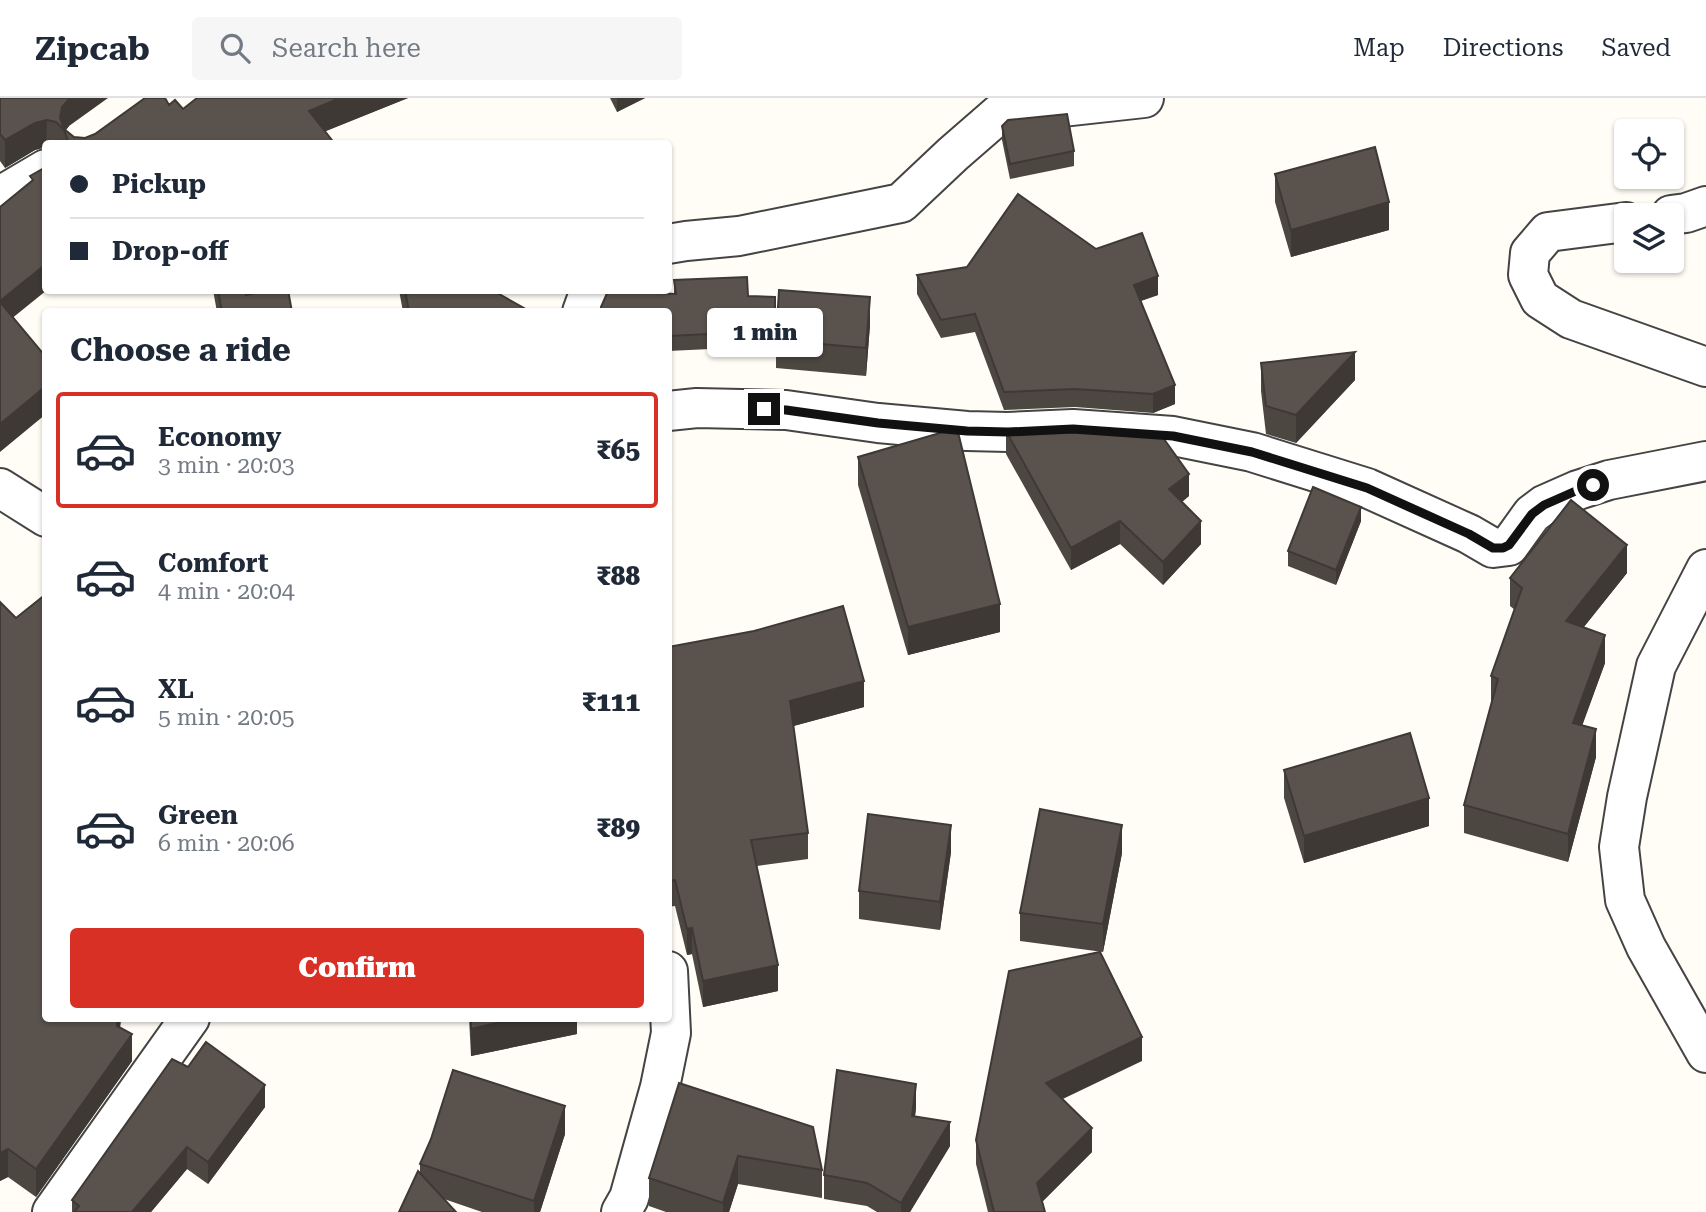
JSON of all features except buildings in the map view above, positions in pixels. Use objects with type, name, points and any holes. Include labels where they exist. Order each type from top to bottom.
[{"type":"street","points":[[672,243],[739,236],[901,203],[999,114],[1144,98]]},
{"type":"street","points":[[0,196],[42,171]]},
{"type":"street","points":[[1684,213],[1706,206]]},
{"type":"street","points":[[1614,224],[1548,232],[1530,253],[1528,275],[1540,299],[1571,319],[1706,367]]},
{"type":"street","points":[[672,411],[697,408],[786,410],[878,423],[967,431],[1073,429],[1173,436],[1252,452],[1367,488],[1469,534],[1493,548],[1509,545],[1532,514],[1544,505],[1578,490],[1609,480],[1706,461]]},
{"type":"street","points":[[0,488],[42,514]]},
{"type":"street","points":[[1706,569],[1656,666],[1619,847],[1625,900],[1646,947],[1706,1053]]},
{"type":"street","points":[[52,1212],[187,1022]]},
{"type":"street","points":[[621,1212],[629,1198],[660,1087],[671,1033],[670,1022]]},
{"type":"route","points":[[764,409],[967,431],[1073,429],[1173,436],[1252,452],[1367,488],[1469,534],[1493,548],[1509,545],[1532,514],[1544,505],[1593,485]]}]
